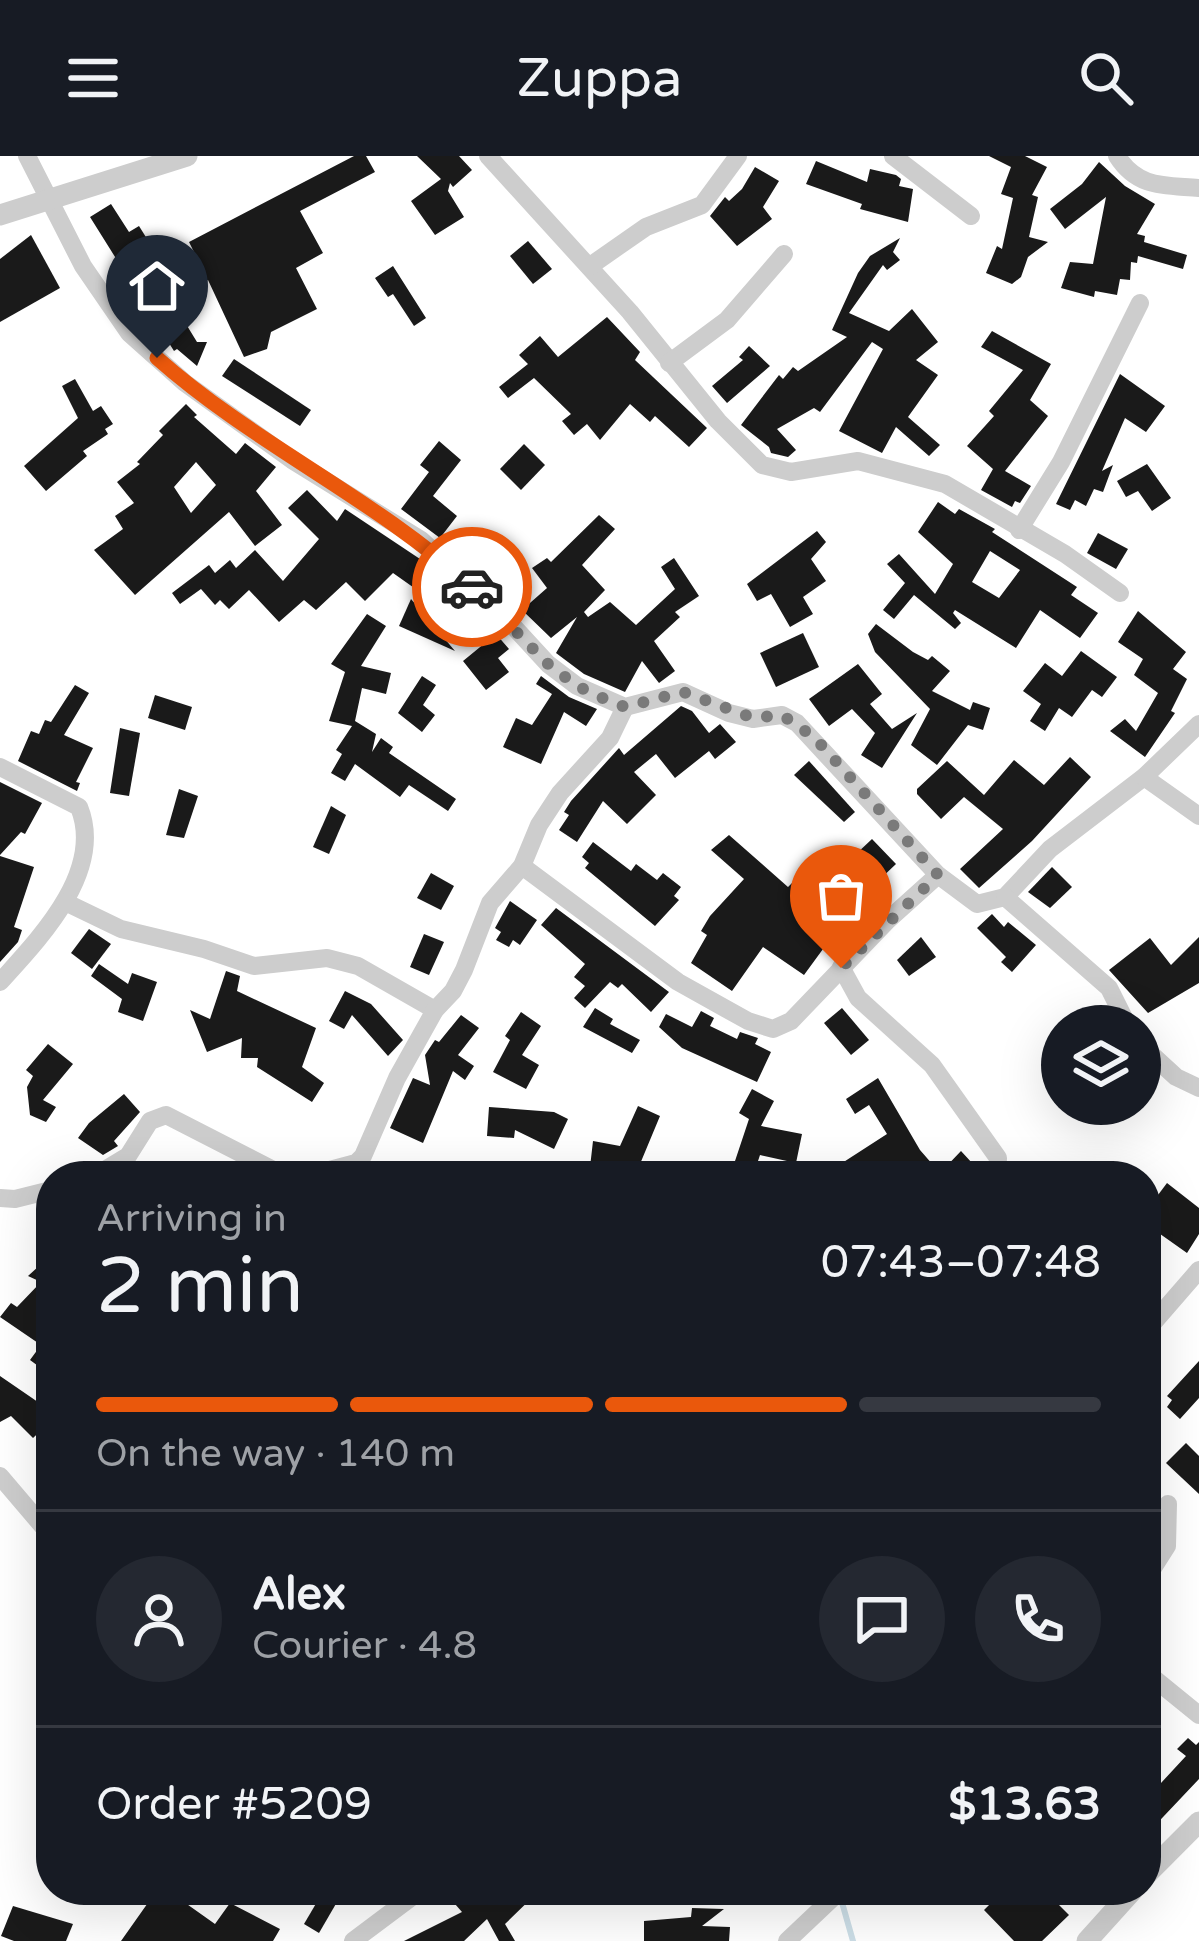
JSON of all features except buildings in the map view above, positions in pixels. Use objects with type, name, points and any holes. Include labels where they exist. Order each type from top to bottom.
[{"type":"street","points":[[27,156],[83,266],[129,334],[171,371],[292,460],[421,540],[502,614],[548,664],[577,686],[625,707],[683,692],[729,712],[753,718],[782,715],[797,723],[938,875],[977,904],[1005,897],[1081,822],[1144,777],[1199,724]]},
{"type":"street","points":[[0,214],[187,156]]},
{"type":"street","points":[[488,156],[590,266],[747,454],[762,465],[791,472],[858,461],[945,484],[1065,554],[1120,593]]},
{"type":"street","points":[[590,266],[646,227],[702,205],[738,156]]},
{"type":"street","points":[[893,156],[970,216]]},
{"type":"street","points":[[1117,156],[1136,177],[1157,187],[1199,188]]},
{"type":"street","points":[[669,363],[727,320],[784,254]]},
{"type":"street","points":[[1019,530],[1061,462],[1140,303]]},
{"type":"street","points":[[358,1161],[435,1010],[453,992],[490,903],[522,866],[539,824],[610,738],[625,707]]},
{"type":"street","points":[[0,767],[79,807],[87,827],[65,902],[0,982]]},
{"type":"street","points":[[1144,777],[1199,816]]},
{"type":"street","points":[[522,866],[678,982],[773,1030],[791,1021],[938,875]]},
{"type":"street","points":[[1005,897],[1109,988],[1118,1005]]},
{"type":"street","points":[[65,902],[121,929],[254,966],[327,958],[358,966],[435,1010]]},
{"type":"street","points":[[841,968],[858,998],[916,1048],[940,1076],[998,1161]]},
{"type":"street","points":[[1161,1064],[1199,1088]]},
{"type":"street","points":[[120,1161],[128,1156],[150,1120],[166,1115],[256,1161]]},
{"type":"street","points":[[0,1198],[36,1194]]},
{"type":"street","points":[[1161,1314],[1199,1270]]},
{"type":"street","points":[[0,1476],[36,1518]]},
{"type":"street","points":[[1161,1555],[1167,1546],[1168,1504]]},
{"type":"street","points":[[1161,1684],[1199,1715]]},
{"type":"street","points":[[1161,1860],[1199,1822]]},
{"type":"street","points":[[353,1941],[402,1905]]},
{"type":"street","points":[[788,1941],[825,1905]]},
{"type":"street","points":[[1087,1941],[1119,1905]]},
{"type":"waterway","points":[[843,1905],[853,1941]]},
{"type":"way so far","points":[[472,587],[548,664],[577,686],[607,700],[625,707],[683,692],[753,718],[782,715],[814,737],[938,875],[841,968]]},
{"type":"route","points":[[157,358],[292,460],[421,540],[472,587]]}]
